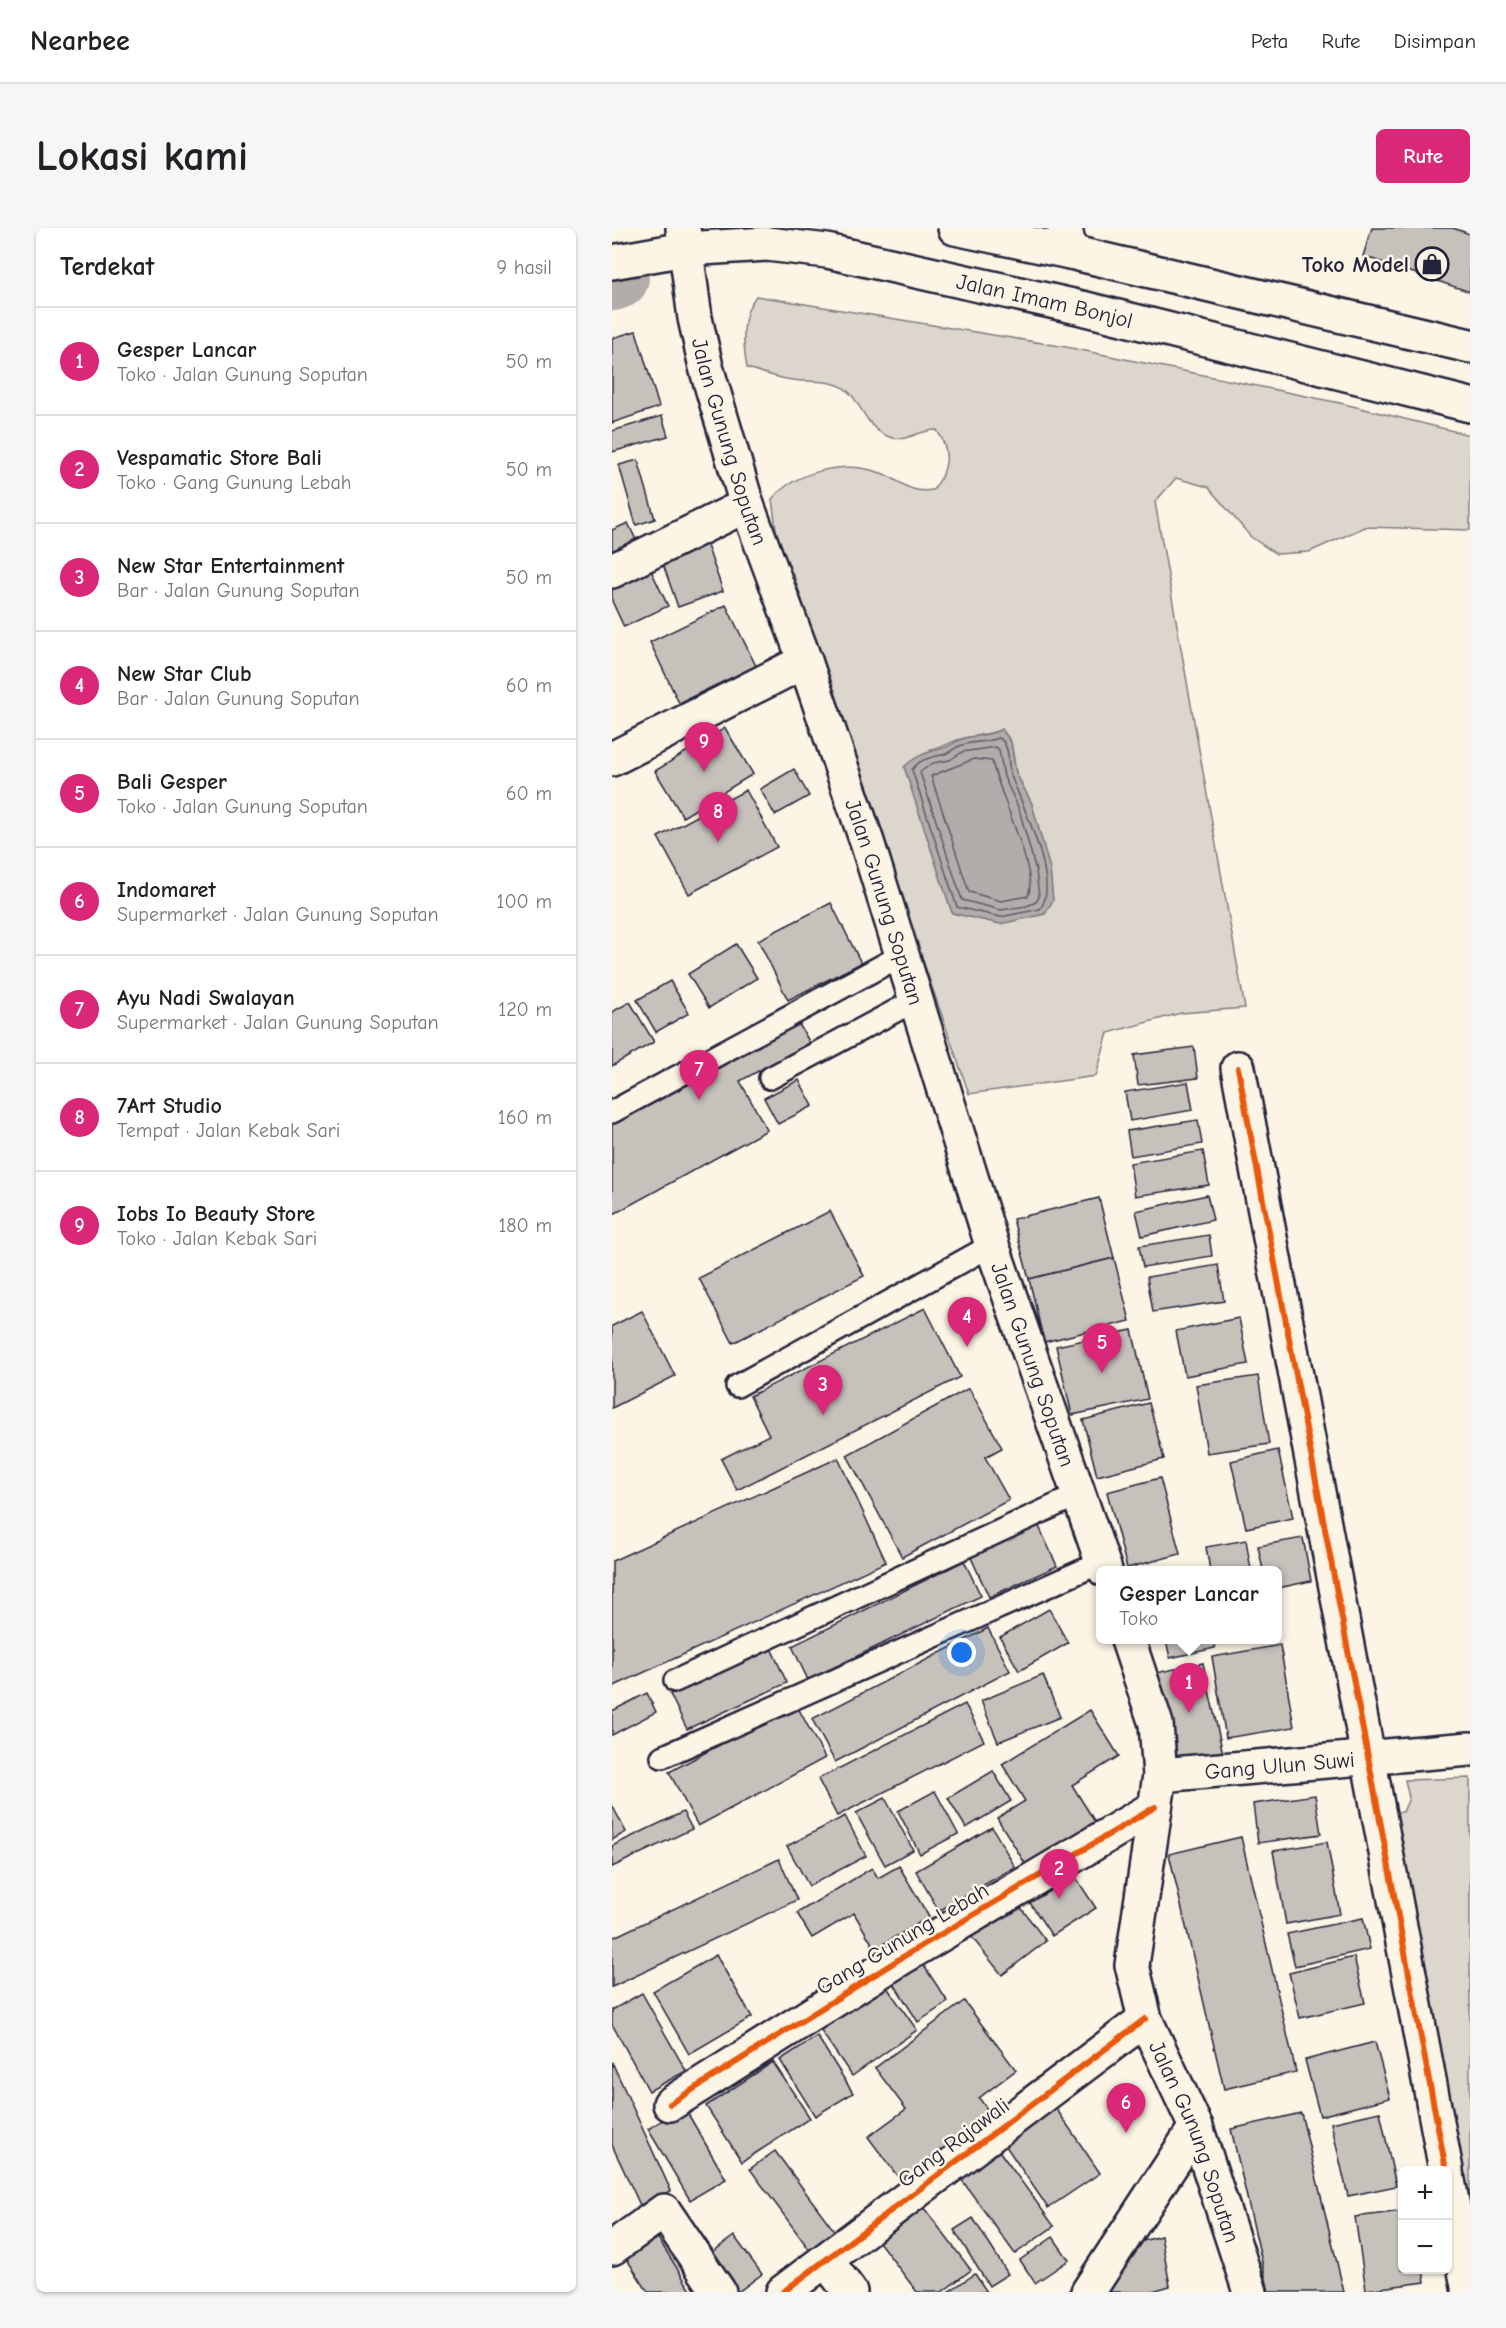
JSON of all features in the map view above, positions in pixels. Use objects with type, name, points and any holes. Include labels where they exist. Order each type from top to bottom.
[{"type":"main road","points":[[955,228],[1067,240],[1470,346]]},
{"type":"main road","name":"Jalan Imam Bonjol","points":[[612,262],[684,238],[827,251],[1082,308],[1470,405]]},
{"type":"main road","name":"Jalan Gunung Soputan","points":[[684,238],[695,318],[706,367],[747,505],[805,661],[902,956],[992,1245],[1103,1566]]},
{"type":"main road","points":[[612,571],[747,505]]},
{"type":"main road","points":[[612,759],[805,661]]},
{"type":"main road","points":[[1238,1068],[1366,1758],[1445,2166]]},
{"type":"main road","name":"Jalan Gunung Soputan","points":[[1129,1644],[1156,1724],[1160,1775],[1132,1965],[1144,2019],[1196,2127],[1250,2292]]},
{"type":"main road","name":"Gang Ulun Suwi","points":[[1160,1775],[1470,1749]]},
{"type":"main road","name":"Gang Gunung Lebah","points":[[670,2104],[901,1958],[1155,1807]]},
{"type":"main road","name":"Gang Rajawali","points":[[783,2292],[1144,2019]]},
{"type":"main road","points":[[1088,2292],[1196,2127]]},
{"type":"main road","points":[[1452,2201],[1469,2292]]},
{"type":"main road","points":[[612,2248],[664,2211],[719,2292]]},
{"type":"main road","points":[[826,2259],[850,2292]]},
{"type":"lane","points":[[612,1112],[902,956]]},
{"type":"lane","points":[[770,1078],[916,1000]]},
{"type":"lane","points":[[737,1386],[992,1245]]},
{"type":"lane","points":[[675,1681],[1080,1494]]},
{"type":"lane","points":[[662,1757],[1096,1569]]},
{"type":"shaded area","points":[[756,296],[1066,347],[1340,403],[1470,435],[1470,530],[1365,527],[1309,552],[1276,554],[1251,537],[1208,487],[1176,478],[1155,502],[1245,1008],[1181,1013],[1108,1033],[1096,1076],[969,1094],[839,718],[795,578],[779,552],[772,499],[806,475],[850,467],[878,472],[916,490],[933,490],[945,468],[945,446],[937,430],[899,439],[883,434],[868,421],[852,396],[838,385],[786,379],[747,368],[744,330],[751,304]],"holes":[[[1002,730],[1011,742],[1016,773],[1032,804],[930,750],[961,739]]]},
{"type":"shaded area","points":[[1470,1778],[1470,2220],[1387,1811],[1403,1812],[1409,1798],[1405,1780]]},
{"type":"water","points":[[1002,729],[1011,742],[1016,773],[1032,804],[1050,869],[1053,900],[1045,914],[1000,924],[952,913],[904,767],[922,755],[962,739],[990,734]]},
{"type":"building","points":[[1372,228],[1453,228],[1470,234],[1470,292],[1363,256]]},
{"type":"building","points":[[636,331],[659,407],[612,423],[612,338]]},
{"type":"building","points":[[662,416],[668,436],[612,452],[612,431]]},
{"type":"building","points":[[638,460],[655,519],[636,525],[619,465]]},
{"type":"building","points":[[628,523],[637,542],[612,554],[612,530]]},
{"type":"building","points":[[703,534],[723,591],[678,607],[658,550]]},
{"type":"building","points":[[645,558],[668,606],[624,627],[612,601],[612,574]]},
{"type":"building","points":[[726,605],[756,666],[679,703],[650,642]]},
{"type":"building","points":[[725,728],[753,774],[683,817],[655,771]]},
{"type":"building","points":[[794,769],[809,796],[775,815],[760,789]]},
{"type":"building","points":[[746,790],[777,847],[689,894],[658,837]]},
{"type":"building","points":[[831,903],[861,963],[788,1000],[758,940]]},
{"type":"building","points":[[736,944],[757,978],[709,1008],[688,974]]},
{"type":"building","points":[[670,981],[689,1013],[656,1032],[637,1000]]},
{"type":"building","points":[[630,1002],[654,1042],[612,1066],[612,1012]]},
{"type":"building","points":[[796,1019],[810,1043],[740,1081],[767,1130],[612,1215],[612,1119]]},
{"type":"building","points":[[1194,1047],[1198,1078],[1138,1085],[1134,1055]]},
{"type":"building","points":[[799,1080],[813,1106],[778,1124],[764,1098]]},
{"type":"building","points":[[1188,1082],[1193,1110],[1130,1121],[1125,1092]]},
{"type":"building","points":[[1198,1120],[1202,1144],[1131,1156],[1127,1131]]},
{"type":"building","points":[[1203,1151],[1209,1185],[1135,1196],[1130,1163]]},
{"type":"building","points":[[1207,1195],[1213,1220],[1142,1236],[1136,1211]]},
{"type":"building","points":[[1099,1198],[1114,1258],[1029,1279],[1013,1219]]},
{"type":"building","points":[[830,1211],[864,1276],[733,1343],[699,1278]]},
{"type":"building","points":[[1209,1235],[1212,1256],[1143,1267],[1139,1246]]},
{"type":"building","points":[[1114,1258],[1130,1321],[1044,1342],[1029,1279]]},
{"type":"building","points":[[1218,1265],[1224,1301],[1153,1312],[1147,1277]]},
{"type":"building","points":[[925,1308],[960,1377],[737,1490],[721,1459],[769,1435],[750,1396]]},
{"type":"building","points":[[642,1311],[675,1376],[612,1408],[612,1326]]},
{"type":"building","points":[[1239,1318],[1248,1364],[1185,1376],[1176,1331]]},
{"type":"building","points":[[1132,1330],[1148,1399],[1072,1415],[1056,1346]]},
{"type":"building","points":[[1258,1376],[1269,1444],[1207,1453],[1196,1385]]},
{"type":"building","points":[[969,1388],[1002,1448],[985,1457],[1009,1500],[902,1557],[847,1455]]},
{"type":"building","points":[[1149,1403],[1164,1459],[1097,1476],[1083,1420]]},
{"type":"building","points":[[1278,1450],[1293,1518],[1246,1528],[1231,1461]]},
{"type":"building","points":[[838,1458],[886,1562],[612,1687],[612,1561]]},
{"type":"building","points":[[1160,1478],[1180,1554],[1126,1566],[1107,1492]]},
{"type":"building","points":[[1037,1522],[1057,1566],[989,1597],[969,1553]]},
{"type":"building","points":[[1303,1538],[1311,1581],[1282,1587],[1282,1566],[1262,1566],[1258,1546]]},
{"type":"building","points":[[1246,1540],[1250,1566],[1209,1566],[1206,1547]]},
{"type":"building","points":[[964,1561],[981,1596],[808,1680],[792,1646]]},
{"type":"building","points":[[1049,1609],[1068,1643],[1019,1671],[1000,1637]]},
{"type":"building","points":[[988,1628],[1010,1671],[835,1762],[812,1719]]},
{"type":"building","points":[[1167,1644],[1214,1644],[1215,1648],[1170,1658]]},
{"type":"building","points":[[1280,1645],[1294,1727],[1226,1738],[1212,1657]]},
{"type":"building","points":[[771,1648],[787,1683],[687,1729],[670,1694]]},
{"type":"building","points":[[1203,1663],[1223,1754],[1175,1764],[1156,1673]]},
{"type":"building","points":[[1043,1675],[1060,1717],[998,1742],[981,1701]]},
{"type":"building","points":[[647,1693],[656,1712],[612,1735],[612,1711]]},
{"type":"building","points":[[796,1704],[825,1758],[698,1826],[669,1772]]},
{"type":"building","points":[[965,1704],[984,1741],[837,1816],[818,1779]]},
{"type":"building","points":[[1090,1710],[1119,1756],[1072,1785],[1095,1822],[1026,1865],[997,1818],[1025,1801],[1002,1764]]},
{"type":"building","points":[[993,1771],[1011,1801],[966,1828],[948,1798]]},
{"type":"building","points":[[935,1791],[958,1834],[920,1854],[898,1811]]},
{"type":"building","points":[[1315,1795],[1321,1834],[1258,1843],[1253,1804]]},
{"type":"building","points":[[885,1798],[913,1850],[885,1865],[856,1813]]},
{"type":"building","points":[[612,1805],[626,1832],[612,1840]]},
{"type":"building","points":[[683,1812],[692,1829],[612,1867],[612,1846]]},
{"type":"building","points":[[845,1816],[866,1856],[809,1886],[787,1846]]},
{"type":"building","points":[[992,1827],[1015,1867],[939,1911],[916,1871]]},
{"type":"building","points":[[1241,1837],[1296,2072],[1224,2089],[1169,1854]]},
{"type":"building","points":[[1327,1842],[1340,1914],[1286,1924],[1273,1851]]},
{"type":"building","points":[[779,1859],[797,1900],[612,1987],[612,1938]]},
{"type":"building","points":[[1066,1863],[1096,1908],[1052,1936],[1022,1891]]},
{"type":"building","points":[[899,1866],[929,1917],[875,1949],[854,1913],[812,1938],[797,1913],[872,1868],[878,1878]]},
{"type":"building","points":[[1015,1900],[1046,1941],[1002,1975],[970,1935]]},
{"type":"building","points":[[1363,1918],[1370,1949],[1295,1966],[1287,1934]]},
{"type":"building","points":[[716,1955],[752,2017],[689,2054],[653,1991]]},
{"type":"building","points":[[1354,1957],[1365,2003],[1300,2018],[1289,1973]]},
{"type":"building","points":[[920,1960],[948,2002],[918,2022],[891,1979]]},
{"type":"building","points":[[879,1976],[917,2030],[852,2076],[814,2021]]},
{"type":"building","points":[[642,1993],[686,2071],[649,2091],[612,2024],[612,2010]]},
{"type":"building","points":[[964,2001],[1016,2070],[979,2098],[990,2113],[901,2181],[868,2137],[906,2109],[875,2068]]},
{"type":"building","points":[[817,2036],[853,2093],[815,2116],[780,2060]]},
{"type":"building","points":[[1375,2042],[1390,2098],[1320,2116],[1305,2060]]},
{"type":"building","points":[[612,2062],[671,2191],[640,2205],[612,2145]]},
{"type":"building","points":[[773,2062],[810,2118],[742,2162],[706,2106]]},
{"type":"building","points":[[1051,2101],[1100,2173],[1048,2208],[999,2136]]},
{"type":"building","points":[[684,2107],[726,2179],[690,2200],[648,2129]]},
{"type":"building","points":[[1380,2112],[1396,2186],[1348,2196],[1331,2123]]},
{"type":"building","points":[[1301,2113],[1344,2292],[1269,2292],[1231,2129]]},
{"type":"building","points":[[994,2144],[1054,2226],[1015,2254],[956,2172]]},
{"type":"building","points":[[775,2151],[839,2237],[814,2256],[750,2169]]},
{"type":"building","points":[[924,2208],[971,2270],[942,2292],[917,2292],[879,2242]]},
{"type":"building","points":[[1398,2212],[1398,2274],[1424,2274],[1425,2282],[1366,2290],[1355,2217]]},
{"type":"building","points":[[973,2218],[1008,2274],[989,2286],[954,2230]]},
{"type":"building","points":[[734,2236],[762,2274],[738,2292],[726,2292],[702,2260]]},
{"type":"building","points":[[1161,2236],[1170,2286],[1149,2292],[1094,2292],[1121,2247]]},
{"type":"building","points":[[1053,2237],[1069,2260],[1035,2283],[1020,2260]]},
{"type":"building","points":[[658,2238],[692,2292],[648,2292],[626,2258]]},
{"type":"building","points":[[975,2274],[987,2292],[948,2292]]},
{"type":"waterway","points":[[612,280],[618,278]]},
{"type":"cycle path","points":[[1238,1068],[1445,2166]]},
{"type":"cycle path","points":[[670,2104],[901,1958],[1155,1807]]},
{"type":"cycle path","points":[[783,2292],[1145,2019]]},
{"type":"place","name":"Toko Model","points":[[1432,264]]},
{"type":"place","name":"Iobs Io Beauty Store","points":[[704,772]]},
{"type":"place","name":"7Art Studio","points":[[718,842]]},
{"type":"place","name":"Ayu Nadi Swalayan","points":[[699,1100]]},
{"type":"place","name":"New Star Club","points":[[967,1347]]},
{"type":"place","name":"Bali Gesper","points":[[1102,1373]]},
{"type":"place","name":"New Star Entertainment","points":[[823,1415]]},
{"type":"place","name":"Gesper Lancar","points":[[1189,1713]]},
{"type":"place","name":"Vespamatic Store Bali","points":[[1059,1899]]},
{"type":"place","name":"Indomaret","points":[[1126,2133]]}]
